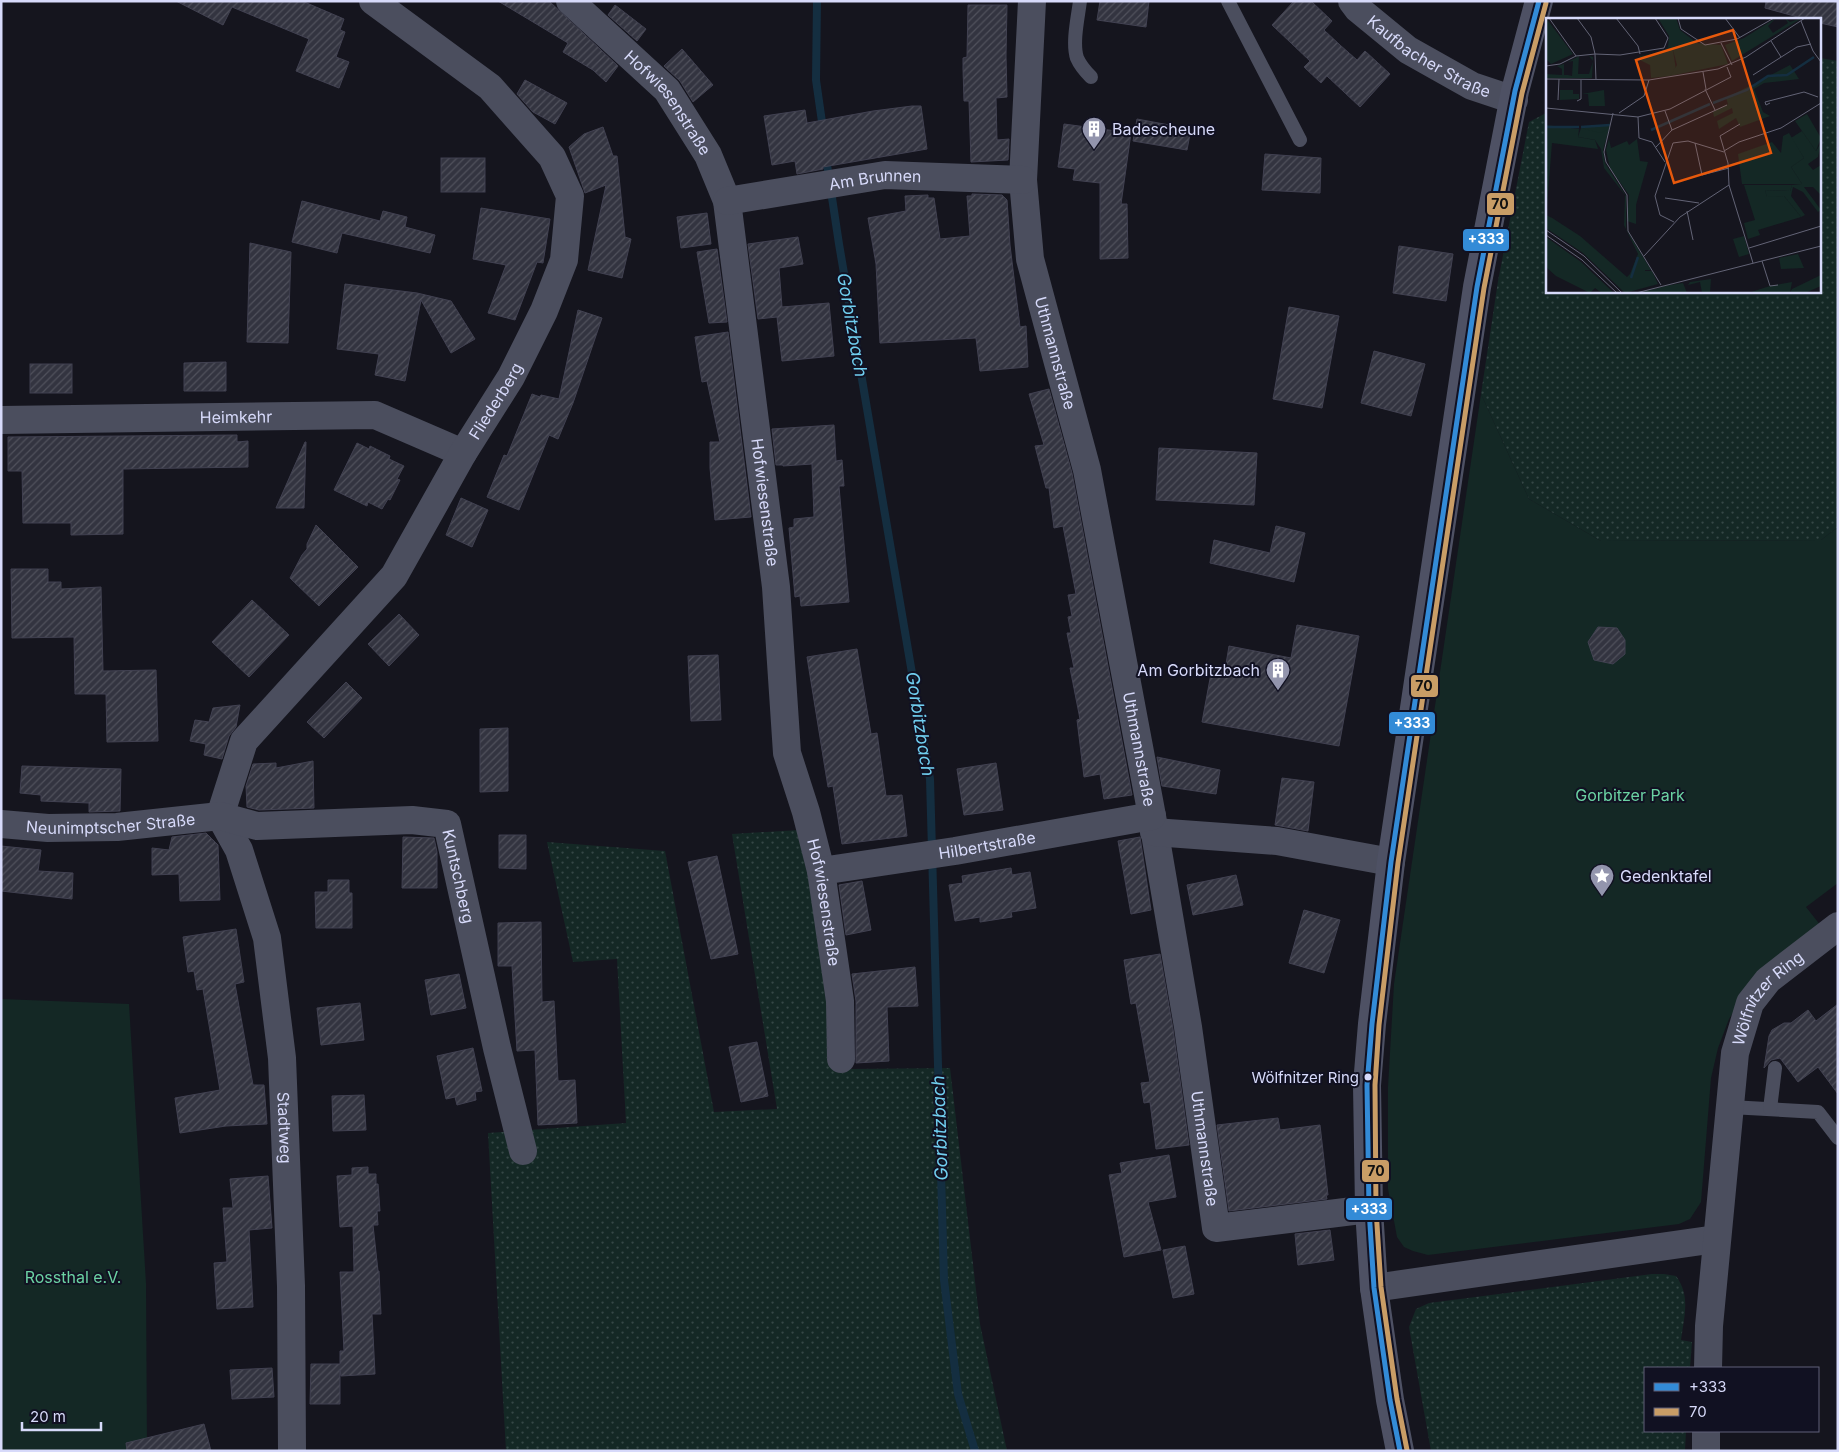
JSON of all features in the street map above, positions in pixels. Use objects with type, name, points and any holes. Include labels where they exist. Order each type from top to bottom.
[{"type":"main road","points":[[1400,1451],[1390,1400],[1374,1288],[1369,1209],[1368,1085],[1372,1024],[1391,862],[1477,287],[1514,100],[1539,1]]},
{"type":"street","name":"Fliederberg","points":[[220,816],[244,741],[394,576],[463,453],[511,377],[544,311],[564,260],[570,196],[552,157],[490,87],[373,1]]},
{"type":"street","name":"Hofwiesenstraße","points":[[570,1],[667,90],[708,155],[727,201],[776,587],[787,753],[806,812],[821,871],[840,1001],[841,1059]]},
{"type":"street","name":"Uthmannstraße","points":[[1032,1],[1024,180],[1030,259],[1088,470],[1188,1027],[1216,1228],[1369,1209]]},
{"type":"street","name":"Kaufbacher Straße","points":[[1352,1],[1358,9],[1408,50],[1472,86],[1514,100]]},
{"type":"street","name":"Am Brunnen","points":[[727,201],[885,175],[1024,180]]},
{"type":"street","name":"Heimkehr","points":[[1,420],[375,415],[463,453]]},
{"type":"street","name":"Neunimptscher Straße","points":[[1,824],[48,828],[117,828],[220,816]]},
{"type":"street","name":"Kuntschberg","points":[[220,816],[257,826],[412,820],[447,824],[497,1048],[523,1151]]},
{"type":"street","name":"Stadtweg","points":[[220,816],[239,850],[267,938],[282,1058],[291,1286],[292,1451]]},
{"type":"street","name":"Hilbertstraße","points":[[821,871],[1153,824],[1277,842],[1391,862]]},
{"type":"street","name":"Wölfnitzer Ring","points":[[1708,1367],[1709,1326],[1716,1239],[1735,1052],[1750,1004],[1768,980],[1838,926]]},
{"type":"street","points":[[1374,1288],[1716,1239]]},
{"type":"street","points":[[1706,1432],[1706,1451]]},
{"type":"lane","points":[[1080,1],[1076,41],[1077,57],[1084,69],[1092,77]]},
{"type":"lane","points":[[1228,1],[1300,140]]},
{"type":"lane","points":[[1770,1109],[1775,1068]]},
{"type":"lane","points":[[1730,1107],[1818,1112],[1838,1138]]},
{"type":"green space","points":[[1822,58],[1838,61],[1838,378],[1836,403],[1838,408],[1838,527],[1821,540],[1601,541],[1529,499],[1481,394],[1498,281],[1529,122],[1546,113],[1546,292],[1822,292]]},
{"type":"green space","name":"Gorbitzer Park","points":[[1481,394],[1529,499],[1601,541],[1821,540],[1838,527],[1838,883],[1806,907],[1821,926],[1759,972],[1729,1019],[1718,1048],[1711,1078],[1701,1202],[1690,1219],[1679,1224],[1428,1255],[1404,1247],[1397,1237],[1388,1189],[1388,1087],[1394,984]]},
{"type":"green space","points":[[800,830],[849,1069],[950,1068],[980,1324],[1007,1451],[506,1451],[488,1133],[626,1123],[617,959],[573,962],[547,842],[665,851],[714,1112],[777,1109],[732,834]]},
{"type":"green space","name":"Rossthal e.V.","points":[[1,999],[129,1004],[146,1283],[147,1451],[1,1451]]},
{"type":"green space","points":[[1652,1274],[1676,1276],[1684,1291],[1685,1299],[1685,1315],[1681,1340],[1692,1342],[1690,1367],[1644,1367],[1644,1432],[1686,1432],[1685,1451],[1431,1451],[1409,1327],[1416,1309],[1429,1303]]},
{"type":"building","points":[[176,1],[302,1],[344,19],[340,30],[345,32],[336,57],[349,62],[339,88],[296,71],[309,39],[232,7],[223,25]]},
{"type":"building","points":[[498,1],[549,1],[618,66],[606,82],[593,70],[563,52],[568,43]]},
{"type":"building","points":[[1100,1],[1149,1],[1146,27],[1097,20]]},
{"type":"building","points":[[1294,1],[1311,1],[1332,21],[1324,30],[1340,45],[1357,60],[1365,51],[1390,74],[1360,107],[1327,76],[1321,83],[1304,67],[1310,61],[1272,25]]},
{"type":"building","points":[[1766,1],[1838,1],[1838,27],[1822,23],[1822,18],[1801,18],[1765,8]]},
{"type":"building","points":[[615,5],[646,29],[637,41],[608,15]]},
{"type":"building","points":[[968,5],[1007,5],[1007,97],[996,98],[997,140],[1009,139],[1008,160],[971,162],[969,101],[964,101],[963,69],[963,58],[967,57]]},
{"type":"building","points":[[682,49],[713,85],[693,102],[680,81],[664,66]]},
{"type":"building","points":[[525,80],[567,103],[555,124],[533,112],[517,94]]},
{"type":"building","points":[[921,106],[927,149],[823,167],[823,169],[797,174],[795,161],[772,165],[764,116],[805,110],[807,123]]},
{"type":"building","points":[[1137,119],[1191,129],[1187,150],[1133,141]]},
{"type":"building","name":"Badescheune","points":[[1064,124],[1131,133],[1121,204],[1127,204],[1128,258],[1100,259],[1100,183],[1073,180],[1075,169],[1058,167]]},
{"type":"building","points":[[603,127],[613,156],[617,156],[625,237],[631,239],[622,278],[588,270],[606,185],[585,193],[569,147],[584,134]]},
{"type":"building","points":[[1265,154],[1321,158],[1320,193],[1262,190]]},
{"type":"building","points":[[441,158],[485,158],[485,192],[441,192]]},
{"type":"building","points":[[972,194],[1002,195],[1007,200],[1010,245],[1020,327],[1026,326],[1028,367],[980,371],[976,338],[880,343],[876,264],[868,218],[906,211],[905,196],[928,195],[928,198],[934,198],[940,239],[970,236],[967,196],[972,196]]},
{"type":"building","points":[[302,201],[380,221],[383,211],[407,217],[405,227],[435,235],[430,253],[342,233],[337,253],[292,242]]},
{"type":"building","points":[[481,208],[550,219],[543,263],[537,262],[515,320],[488,313],[506,265],[473,259]]},
{"type":"building","points":[[707,213],[711,244],[681,248],[677,217]]},
{"type":"building","points":[[798,237],[803,264],[779,268],[782,307],[829,303],[834,356],[782,361],[777,317],[758,319],[748,244]]},
{"type":"building","points":[[250,243],[291,252],[288,343],[247,342]]},
{"type":"building","points":[[1399,246],[1453,254],[1446,301],[1393,293]]},
{"type":"building","points":[[717,249],[727,322],[709,323],[697,252]]},
{"type":"building","points":[[345,284],[417,293],[451,301],[475,339],[451,353],[421,300],[405,381],[375,375],[379,354],[337,349]]},
{"type":"building","points":[[1289,307],[1339,316],[1322,408],[1273,399]]},
{"type":"building","points":[[578,310],[602,318],[573,403],[558,439],[549,435],[519,510],[487,497],[504,455],[507,456],[532,394],[559,399]]},
{"type":"building","points":[[728,332],[751,517],[715,520],[710,468],[710,442],[720,442],[707,381],[702,382],[695,337]]},
{"type":"building","points":[[1374,351],[1425,364],[1411,416],[1361,403]]},
{"type":"building","points":[[226,362],[226,391],[184,391],[184,363]]},
{"type":"building","points":[[30,364],[72,364],[72,393],[30,393]]},
{"type":"building","points":[[1049,389],[1072,473],[1132,795],[1104,799],[1100,774],[1084,777],[1077,720],[1080,719],[1070,668],[1074,668],[1067,633],[1071,633],[1068,617],[1072,616],[1068,595],[1076,594],[1063,526],[1054,528],[1049,488],[1046,488],[1035,446],[1044,445],[1029,394]]},
{"type":"building","points":[[834,425],[836,461],[842,460],[844,486],[839,486],[849,602],[801,606],[800,596],[795,597],[789,528],[794,527],[794,519],[814,517],[812,464],[776,465],[772,429]]},
{"type":"building","points":[[237,435],[237,442],[248,441],[248,467],[123,469],[123,534],[71,535],[71,523],[23,523],[22,471],[8,471],[8,437]]},
{"type":"building","points":[[305,442],[304,508],[276,508]]},
{"type":"building","points":[[357,443],[369,449],[370,446],[390,456],[389,459],[404,466],[397,479],[400,480],[390,500],[388,499],[382,509],[368,502],[367,506],[334,490]]},
{"type":"building","points":[[1159,448],[1257,453],[1254,505],[1156,500]]},
{"type":"building","points":[[461,498],[488,510],[472,547],[446,535]]},
{"type":"building","points":[[316,525],[358,567],[319,606],[290,578],[307,549],[307,544]]},
{"type":"building","points":[[1276,526],[1305,533],[1294,582],[1210,563],[1214,540],[1270,553]]},
{"type":"building","points":[[11,569],[48,569],[48,582],[61,582],[61,589],[101,587],[103,671],[156,670],[158,741],[107,742],[106,694],[75,694],[74,637],[12,638]]},
{"type":"building","points":[[252,600],[289,635],[249,677],[212,642]]},
{"type":"building","points":[[399,614],[419,635],[389,666],[368,644]]},
{"type":"building","name":"Am Gorbitzbach","points":[[1297,625],[1359,636],[1339,746],[1202,722],[1212,668],[1225,670],[1229,646],[1291,658]]},
{"type":"building","points":[[1598,627],[1617,628],[1625,640],[1625,654],[1613,664],[1594,660],[1588,642]]},
{"type":"building","points":[[857,649],[871,734],[877,733],[886,796],[902,795],[907,836],[842,844],[833,786],[828,787],[807,657]]},
{"type":"building","points":[[718,655],[721,720],[691,721],[688,656]]},
{"type":"building","points":[[346,682],[362,698],[324,738],[307,722]]},
{"type":"building","points":[[240,705],[236,727],[229,736],[222,759],[204,755],[206,744],[190,741],[195,720],[209,722],[213,708]]},
{"type":"building","points":[[508,728],[508,791],[480,792],[480,729]]},
{"type":"building","points":[[1157,757],[1220,770],[1216,794],[1162,786]]},
{"type":"building","points":[[313,761],[314,808],[259,810],[247,807],[246,786],[253,764],[276,763],[276,768]]},
{"type":"building","points":[[996,763],[1003,810],[964,815],[957,769]]},
{"type":"building","points":[[22,766],[121,769],[120,811],[89,812],[89,803],[41,801],[41,795],[20,793]]},
{"type":"building","points":[[1282,778],[1314,782],[1308,831],[1275,825]]},
{"type":"building","points":[[206,833],[218,845],[220,900],[180,901],[179,874],[152,875],[152,848],[169,850],[172,837]]},
{"type":"building","points":[[499,835],[526,835],[526,869],[499,868]]},
{"type":"building","points":[[403,837],[434,838],[437,852],[437,888],[402,888]]},
{"type":"building","points":[[1140,837],[1151,910],[1131,914],[1118,841]]},
{"type":"building","points":[[1,846],[41,850],[38,871],[73,873],[72,899],[1,891]]},
{"type":"building","points":[[717,856],[738,954],[711,959],[688,862]]},
{"type":"building","points":[[1011,868],[1012,875],[1030,872],[1036,908],[1011,912],[1012,917],[980,922],[980,917],[955,921],[949,885],[963,883],[962,876]]},
{"type":"building","points":[[1236,875],[1243,905],[1193,915],[1187,885]]},
{"type":"building","points":[[328,880],[349,880],[349,893],[352,893],[352,928],[316,928],[315,892],[328,892]]},
{"type":"building","points":[[862,881],[871,930],[846,935],[839,885]]},
{"type":"building","points":[[1304,910],[1340,920],[1324,973],[1289,963]]},
{"type":"building","points":[[541,922],[542,1002],[554,1001],[558,1081],[575,1080],[577,1123],[538,1125],[535,1050],[517,1051],[512,966],[498,966],[498,923]]},
{"type":"building","points":[[236,929],[244,982],[235,984],[253,1085],[264,1085],[267,1124],[226,1126],[180,1133],[175,1098],[220,1090],[203,989],[197,990],[194,971],[188,972],[183,937]]},
{"type":"building","points":[[1160,954],[1173,1029],[1189,1145],[1156,1149],[1150,1102],[1144,1103],[1141,1083],[1150,1082],[1136,1003],[1131,1004],[1124,960]]},
{"type":"building","points":[[915,967],[918,1006],[887,1007],[889,1061],[856,1063],[856,1001],[852,974]]},
{"type":"building","points":[[459,974],[466,1008],[431,1015],[425,980]]},
{"type":"building","points":[[360,1003],[364,1040],[321,1045],[317,1008]]},
{"type":"building","points":[[1838,1004],[1838,1094],[1818,1067],[1798,1082],[1780,1058],[1771,1060],[1764,1068],[1769,1036],[1772,1030],[1784,1023],[1791,1023],[1808,1010],[1816,1021]]},
{"type":"building","points":[[757,1042],[768,1096],[741,1102],[729,1047]]},
{"type":"building","points":[[473,1048],[482,1091],[475,1092],[476,1100],[457,1105],[455,1097],[446,1099],[437,1056]]},
{"type":"building","points":[[364,1095],[366,1130],[333,1131],[332,1096]]},
{"type":"building","points":[[1278,1118],[1280,1130],[1320,1125],[1327,1199],[1229,1211],[1217,1125]]},
{"type":"building","points":[[1169,1155],[1176,1197],[1148,1202],[1161,1250],[1124,1257],[1109,1175],[1122,1173],[1120,1163]]},
{"type":"building","points":[[368,1167],[368,1174],[376,1174],[380,1211],[377,1211],[378,1225],[373,1225],[379,1271],[381,1314],[372,1314],[375,1374],[341,1376],[340,1370],[340,1404],[310,1404],[311,1364],[340,1364],[340,1351],[344,1351],[340,1272],[354,1272],[353,1226],[340,1227],[337,1176],[352,1175],[352,1168]]},
{"type":"building","points":[[268,1176],[272,1228],[249,1230],[253,1307],[217,1309],[214,1263],[227,1262],[223,1208],[233,1208],[230,1179]]},
{"type":"building","points":[[1330,1230],[1334,1260],[1298,1265],[1295,1234]]},
{"type":"building","points":[[1185,1246],[1194,1294],[1173,1298],[1163,1250]]},
{"type":"building","points":[[272,1368],[274,1397],[232,1399],[230,1370]]},
{"type":"building","points":[[204,1424],[211,1451],[127,1451],[126,1443]]},
{"type":"waterway","name":"Gorbitzbach","points":[[817,1],[816,80],[823,129]]},
{"type":"waterway","name":"Gorbitzbach","points":[[826,158],[930,779],[944,1280],[958,1394],[975,1451]]},
{"type":"transit line","name":"+333","points":[[1400,1451],[1390,1400],[1374,1288],[1369,1209],[1367,1085],[1372,1024],[1391,862],[1477,287],[1515,91],[1539,1]]},
{"type":"transit line","name":"70","points":[[1407,1450],[1397,1399],[1381,1287],[1376,1209],[1375,1085],[1379,1025],[1398,863],[1484,288],[1522,93],[1546,3]]},
{"type":"place","name":"Badescheune","points":[[1094,150]]},
{"type":"place","name":"Am Gorbitzbach","points":[[1278,691]]},
{"type":"place","name":"Gedenktafel","points":[[1602,897]]},
{"type":"place","name":"Wölfnitzer Ring","points":[[1368,1077]]}]
